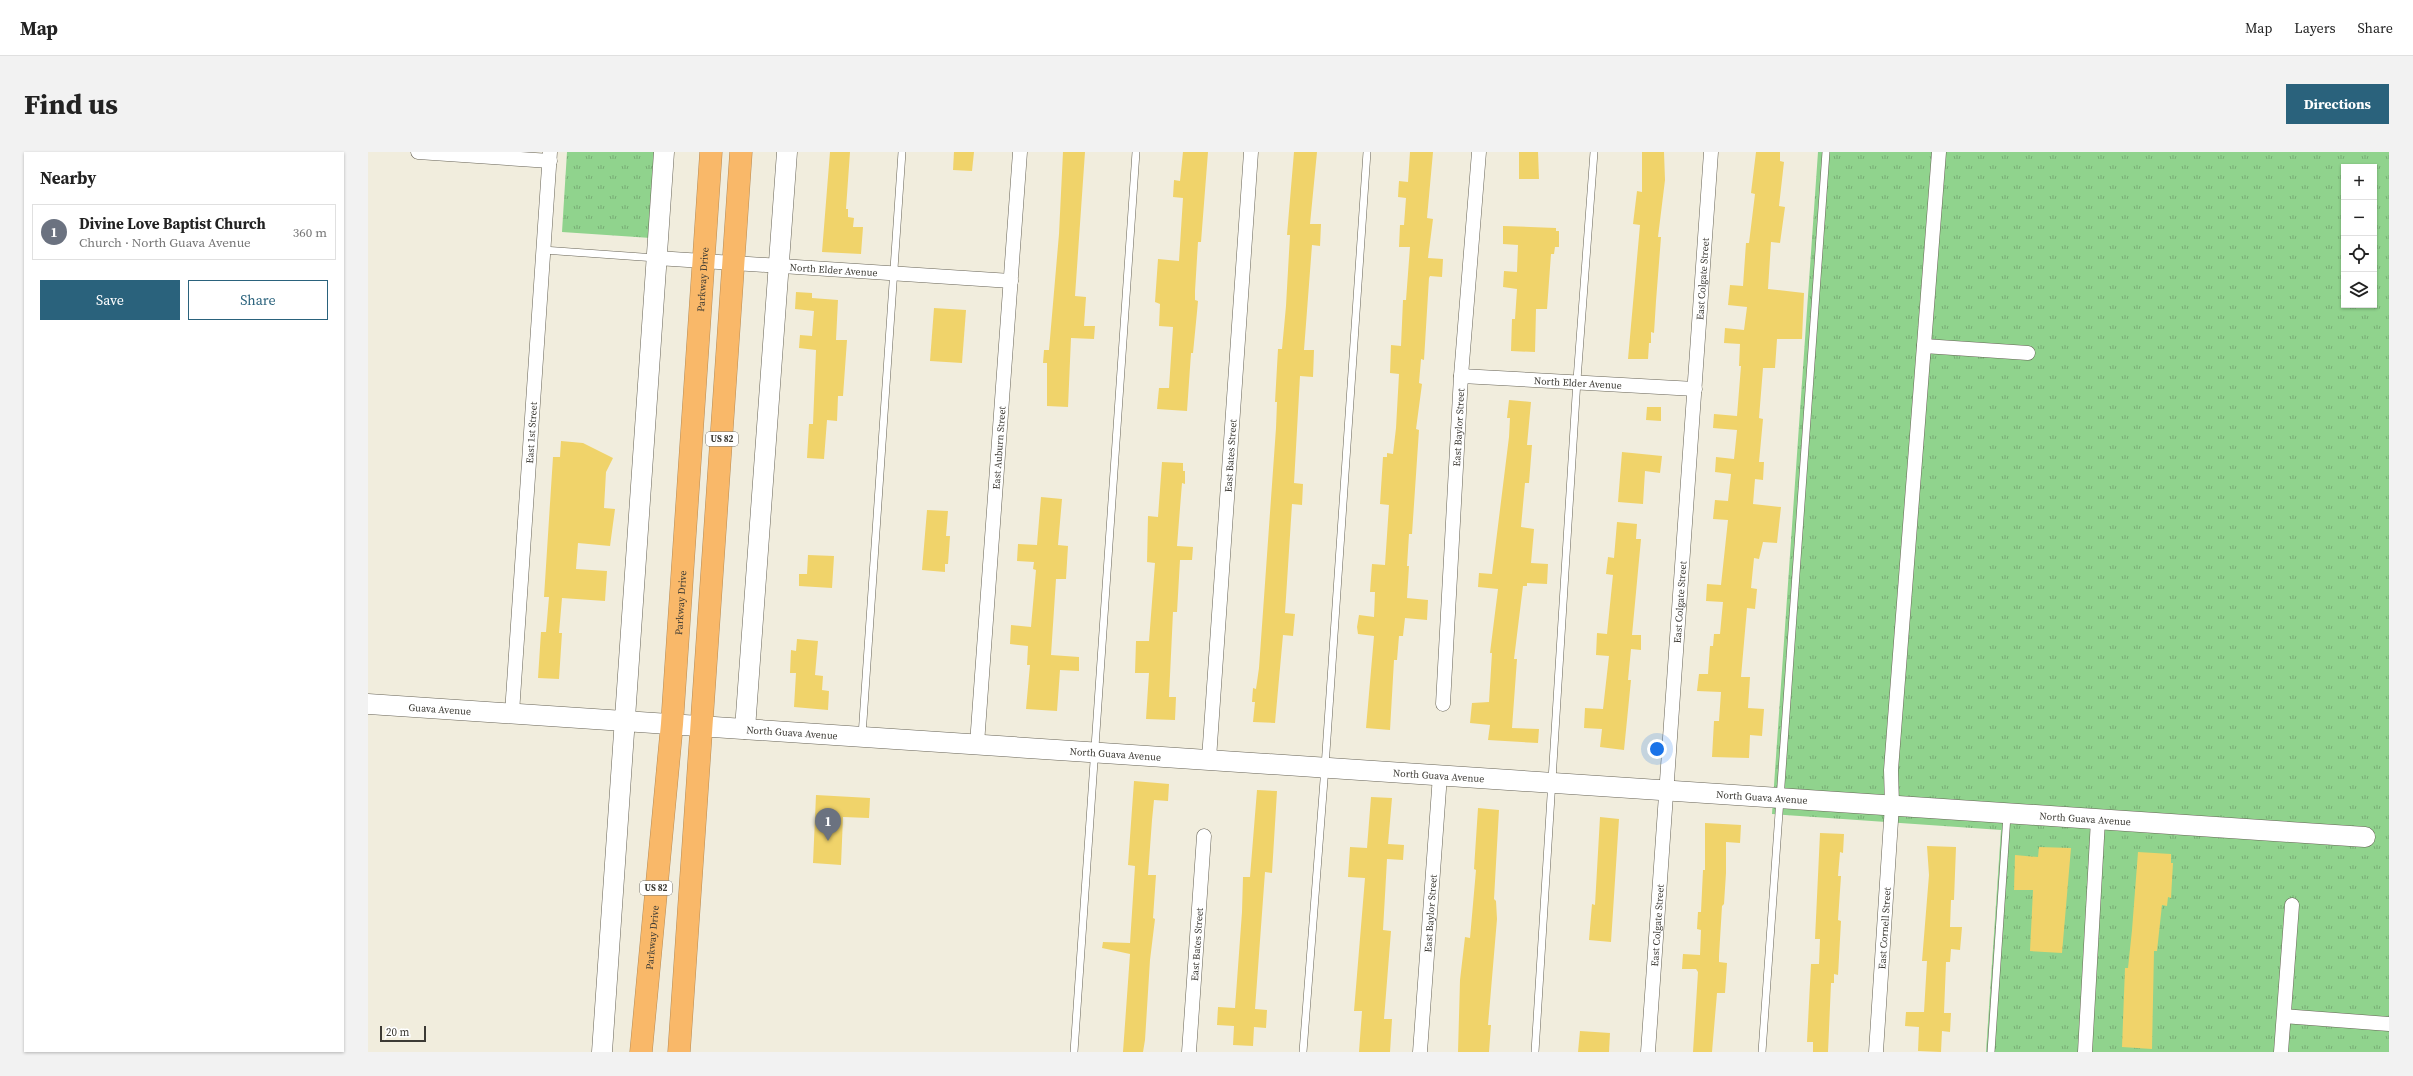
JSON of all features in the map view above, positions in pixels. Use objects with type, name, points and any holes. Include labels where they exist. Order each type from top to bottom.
[{"type":"highway","name":"Parkway Drive","points":[[641,1052],[672,724],[711,152]]},
{"type":"highway","name":"US 82","points":[[679,1052],[741,152]]},
{"type":"street","points":[[418,152],[550,156]]},
{"type":"street","points":[[602,1052],[664,152]]},
{"type":"street","points":[[745,729],[787,152]]},
{"type":"street","name":"East Auburn Street","points":[[977,744],[1020,152]]},
{"type":"street","name":"East Bates Street","points":[[1209,759],[1251,152]]},
{"type":"street","name":"East Baylor Street","points":[[1443,704],[1461,376],[1479,152]]},
{"type":"street","name":"East Colgate Street","points":[[1648,1052],[1711,152]]},
{"type":"street","name":"East Cornell Street","points":[[1876,1052],[1892,805],[1891,770],[1939,152]]},
{"type":"street","name":"East 1st Street","points":[[512,713],[550,156]]},
{"type":"street","name":"North Elder Avenue","points":[[657,258],[1011,281]]},
{"type":"street","points":[[1924,346],[2028,353]]},
{"type":"street","name":"North Elder Avenue","points":[[1461,376],[1577,380],[1695,388]]},
{"type":"street","name":"Guava Avenue","points":[[368,704],[512,713]]},
{"type":"street","name":"North Guava Avenue","points":[[512,713],[2365,837]]},
{"type":"street","name":"East Baylor Street","points":[[1420,1052],[1440,775]]},
{"type":"street","points":[[2085,1052],[2098,820]]},
{"type":"street","name":"East Bates Street","points":[[1189,1052],[1204,836]]},
{"type":"street","points":[[2281,1052],[2292,905]]},
{"type":"street","points":[[2284,1016],[2389,1024]]},
{"type":"lane","points":[[862,737],[902,152]]},
{"type":"lane","points":[[1074,1052],[1136,152]]},
{"type":"lane","points":[[1303,1052],[1325,767],[1367,152]]},
{"type":"lane","points":[[1535,1052],[1577,380],[1594,152]]},
{"type":"lane","points":[[1762,1052],[1826,152]]},
{"type":"lane","points":[[543,250],[657,258]]},
{"type":"lane","points":[[1991,1052],[2008,813]]},
{"type":"green space","points":[[567,152],[657,152],[651,238],[562,232]]},
{"type":"green space","points":[[1818,152],[2389,152],[2389,1052],[1986,1052],[2001,830],[1772,814]]},
{"type":"building","points":[[830,152],[850,152],[846,209],[848,209],[848,217],[854,218],[853,227],[863,227],[861,254],[822,252]]},
{"type":"building","points":[[954,152],[974,152],[972,171],[953,170]]},
{"type":"building","points":[[1063,152],[1085,152],[1075,296],[1086,297],[1084,326],[1095,326],[1094,339],[1071,338],[1068,407],[1047,406],[1047,363],[1043,363],[1044,350],[1049,350],[1059,234]]},
{"type":"building","points":[[1183,152],[1208,152],[1201,242],[1198,242],[1195,300],[1198,301],[1193,353],[1191,353],[1187,411],[1157,409],[1159,388],[1169,388],[1173,327],[1159,326],[1160,304],[1155,302],[1158,259],[1179,261],[1183,198],[1173,197],[1174,180],[1180,181]]},
{"type":"building","points":[[1294,152],[1317,152],[1310,224],[1321,224],[1320,246],[1312,245],[1304,350],[1314,350],[1313,377],[1300,376],[1294,483],[1303,484],[1302,505],[1292,504],[1285,613],[1295,614],[1293,636],[1283,635],[1275,723],[1253,722],[1255,702],[1252,702],[1253,688],[1256,689],[1259,668],[1276,428],[1277,402],[1275,402],[1278,349],[1282,349],[1286,306],[1290,235],[1287,235]]},
{"type":"building","points":[[1410,152],[1433,152],[1427,218],[1433,219],[1428,258],[1443,259],[1442,277],[1430,276],[1429,278],[1424,360],[1421,359],[1419,383],[1422,384],[1416,429],[1419,430],[1412,534],[1409,534],[1407,566],[1409,566],[1407,598],[1428,600],[1427,620],[1405,618],[1403,636],[1399,636],[1397,660],[1394,660],[1390,730],[1366,728],[1374,636],[1358,634],[1357,627],[1359,615],[1374,617],[1375,592],[1370,592],[1372,564],[1385,565],[1389,505],[1380,504],[1383,457],[1387,457],[1387,453],[1393,454],[1399,374],[1390,373],[1391,345],[1401,346],[1403,300],[1406,300],[1410,247],[1399,247],[1400,225],[1404,225],[1406,198],[1398,197],[1399,181],[1408,182]]},
{"type":"building","points":[[1519,152],[1538,152],[1539,179],[1519,179]]},
{"type":"building","points":[[1642,152],[1664,152],[1665,180],[1658,237],[1661,237],[1654,333],[1651,332],[1651,343],[1649,343],[1648,359],[1628,359],[1640,225],[1633,224],[1637,191],[1642,192]]},
{"type":"building","points":[[1756,152],[1780,152],[1780,161],[1784,162],[1779,206],[1785,207],[1780,243],[1771,242],[1768,289],[1804,293],[1802,339],[1777,339],[1775,368],[1763,368],[1759,418],[1763,419],[1759,462],[1764,462],[1763,480],[1755,479],[1753,504],[1781,507],[1777,543],[1763,542],[1759,559],[1754,558],[1751,588],[1757,589],[1755,609],[1747,608],[1741,677],[1750,677],[1748,708],[1764,709],[1762,736],[1750,735],[1749,758],[1712,757],[1714,721],[1719,721],[1721,692],[1697,691],[1699,674],[1708,674],[1710,646],[1713,646],[1714,634],[1720,634],[1723,602],[1706,601],[1707,584],[1721,585],[1728,520],[1713,519],[1715,500],[1728,501],[1731,474],[1715,472],[1716,457],[1734,459],[1737,430],[1713,428],[1714,414],[1737,416],[1741,366],[1739,366],[1740,344],[1724,343],[1725,328],[1744,330],[1747,307],[1728,305],[1730,285],[1743,286],[1746,243],[1749,243],[1755,194],[1751,193]]},
{"type":"building","points":[[1503,226],[1556,228],[1556,231],[1559,231],[1559,247],[1555,247],[1554,254],[1551,254],[1547,309],[1536,309],[1535,352],[1511,351],[1512,319],[1515,319],[1517,289],[1503,287],[1504,271],[1517,272],[1518,245],[1503,244]]},
{"type":"building","points":[[796,292],[812,293],[812,298],[838,300],[836,340],[847,340],[843,396],[838,396],[837,421],[827,420],[824,459],[807,458],[809,424],[813,424],[816,350],[799,348],[800,335],[812,336],[814,311],[795,309]]},
{"type":"building","points":[[934,308],[966,310],[962,363],[930,361]]},
{"type":"building","points":[[1509,400],[1531,402],[1527,445],[1532,445],[1529,483],[1525,483],[1521,527],[1534,529],[1531,563],[1548,564],[1547,584],[1527,583],[1527,586],[1523,586],[1514,659],[1517,659],[1512,728],[1539,729],[1538,743],[1488,740],[1490,725],[1470,723],[1472,703],[1489,702],[1492,653],[1490,653],[1498,589],[1478,587],[1479,573],[1492,574],[1509,437],[1510,418],[1507,418]]},
{"type":"building","points":[[1647,407],[1661,407],[1661,421],[1646,420]]},
{"type":"building","points":[[561,441],[583,443],[613,458],[606,472],[604,508],[615,509],[610,546],[578,543],[576,569],[607,571],[605,601],[562,598],[559,633],[562,633],[559,679],[538,678],[541,632],[546,632],[549,597],[544,597],[553,457],[560,457]]},
{"type":"building","points":[[1622,452],[1662,456],[1660,473],[1645,471],[1643,504],[1618,502]]},
{"type":"building","points":[[1162,462],[1183,463],[1183,471],[1185,471],[1185,484],[1182,483],[1177,546],[1193,547],[1192,560],[1180,560],[1177,612],[1173,612],[1169,697],[1176,697],[1175,720],[1146,719],[1149,673],[1135,673],[1136,641],[1149,641],[1155,563],[1147,562],[1148,516],[1158,517]]},
{"type":"building","points":[[1041,497],[1062,499],[1058,545],[1068,546],[1066,579],[1056,579],[1051,655],[1079,657],[1079,671],[1060,670],[1057,711],[1026,709],[1030,665],[1027,665],[1028,646],[1010,644],[1011,625],[1031,627],[1036,570],[1033,569],[1034,562],[1017,561],[1018,544],[1037,545]]},
{"type":"building","points":[[927,510],[948,511],[946,536],[950,536],[948,564],[945,564],[945,572],[922,570]]},
{"type":"building","points":[[1617,522],[1637,524],[1636,539],[1641,539],[1632,635],[1641,635],[1641,650],[1631,649],[1628,680],[1631,680],[1624,750],[1600,747],[1602,729],[1584,728],[1585,708],[1603,709],[1609,656],[1596,655],[1597,633],[1607,634],[1613,575],[1606,574],[1608,557],[1614,558]]},
{"type":"building","points":[[808,555],[834,556],[832,588],[799,586],[799,574],[807,574]]},
{"type":"building","points":[[797,639],[818,641],[815,675],[823,676],[822,690],[829,691],[828,710],[794,707],[796,673],[790,673],[791,650],[796,651]]},
{"type":"building","points":[[1134,781],[1169,784],[1168,801],[1154,800],[1152,820],[1148,875],[1156,875],[1153,918],[1155,919],[1150,960],[1143,1052],[1123,1052],[1130,954],[1102,948],[1103,942],[1130,943],[1135,866],[1128,865]]},
{"type":"building","points":[[1257,790],[1277,791],[1272,873],[1265,872],[1255,1009],[1267,1010],[1266,1028],[1254,1027],[1253,1046],[1233,1045],[1234,1026],[1217,1025],[1218,1007],[1235,1008],[1243,877],[1250,877]]},
{"type":"building","points":[[816,795],[870,798],[869,818],[843,817],[841,865],[813,863]]},
{"type":"building","points":[[1371,797],[1392,798],[1388,844],[1404,845],[1403,860],[1387,859],[1383,930],[1391,931],[1384,1019],[1392,1019],[1390,1052],[1359,1052],[1362,1011],[1354,1011],[1365,878],[1348,877],[1350,847],[1367,848]]},
{"type":"building","points":[[1478,808],[1499,810],[1494,899],[1496,901],[1497,919],[1488,1025],[1491,1025],[1489,1052],[1458,1052],[1460,980],[1465,937],[1470,938],[1476,870],[1474,869]]},
{"type":"building","points":[[1600,817],[1619,819],[1611,942],[1589,940],[1592,904],[1595,905]]},
{"type":"building","points":[[1705,823],[1741,825],[1740,843],[1726,842],[1726,873],[1724,904],[1722,906],[1719,956],[1719,962],[1727,963],[1725,993],[1717,993],[1712,1052],[1693,1052],[1698,972],[1696,969],[1682,969],[1683,954],[1700,955],[1701,930],[1697,929],[1698,912],[1701,912],[1703,870],[1705,870]]},
{"type":"building","points":[[1820,833],[1844,834],[1843,853],[1840,852],[1838,876],[1841,876],[1838,920],[1841,921],[1838,975],[1834,974],[1834,983],[1831,983],[1828,1052],[1813,1052],[1813,1042],[1807,1042],[1811,964],[1819,964],[1820,939],[1815,939]]},
{"type":"building","points":[[1927,846],[1956,847],[1954,900],[1951,900],[1950,927],[1962,927],[1960,950],[1951,949],[1950,962],[1946,962],[1944,1013],[1951,1013],[1950,1032],[1942,1031],[1941,1052],[1918,1051],[1919,1027],[1905,1026],[1906,1012],[1924,1012],[1927,961],[1922,961],[1929,875]]},
{"type":"building","points":[[2039,847],[2071,848],[2062,953],[2030,951],[2033,890],[2014,890],[2015,855],[2038,857]]},
{"type":"building","points":[[2138,852],[2171,854],[2171,863],[2173,863],[2171,898],[2168,897],[2167,906],[2162,905],[2157,951],[2154,951],[2152,1049],[2122,1047],[2125,968],[2128,968]]},
{"type":"building","points":[[1580,1031],[1610,1033],[1609,1052],[1578,1052]]},
{"type":"place","name":"Divine Love Baptist Church","points":[[828,841]]}]
